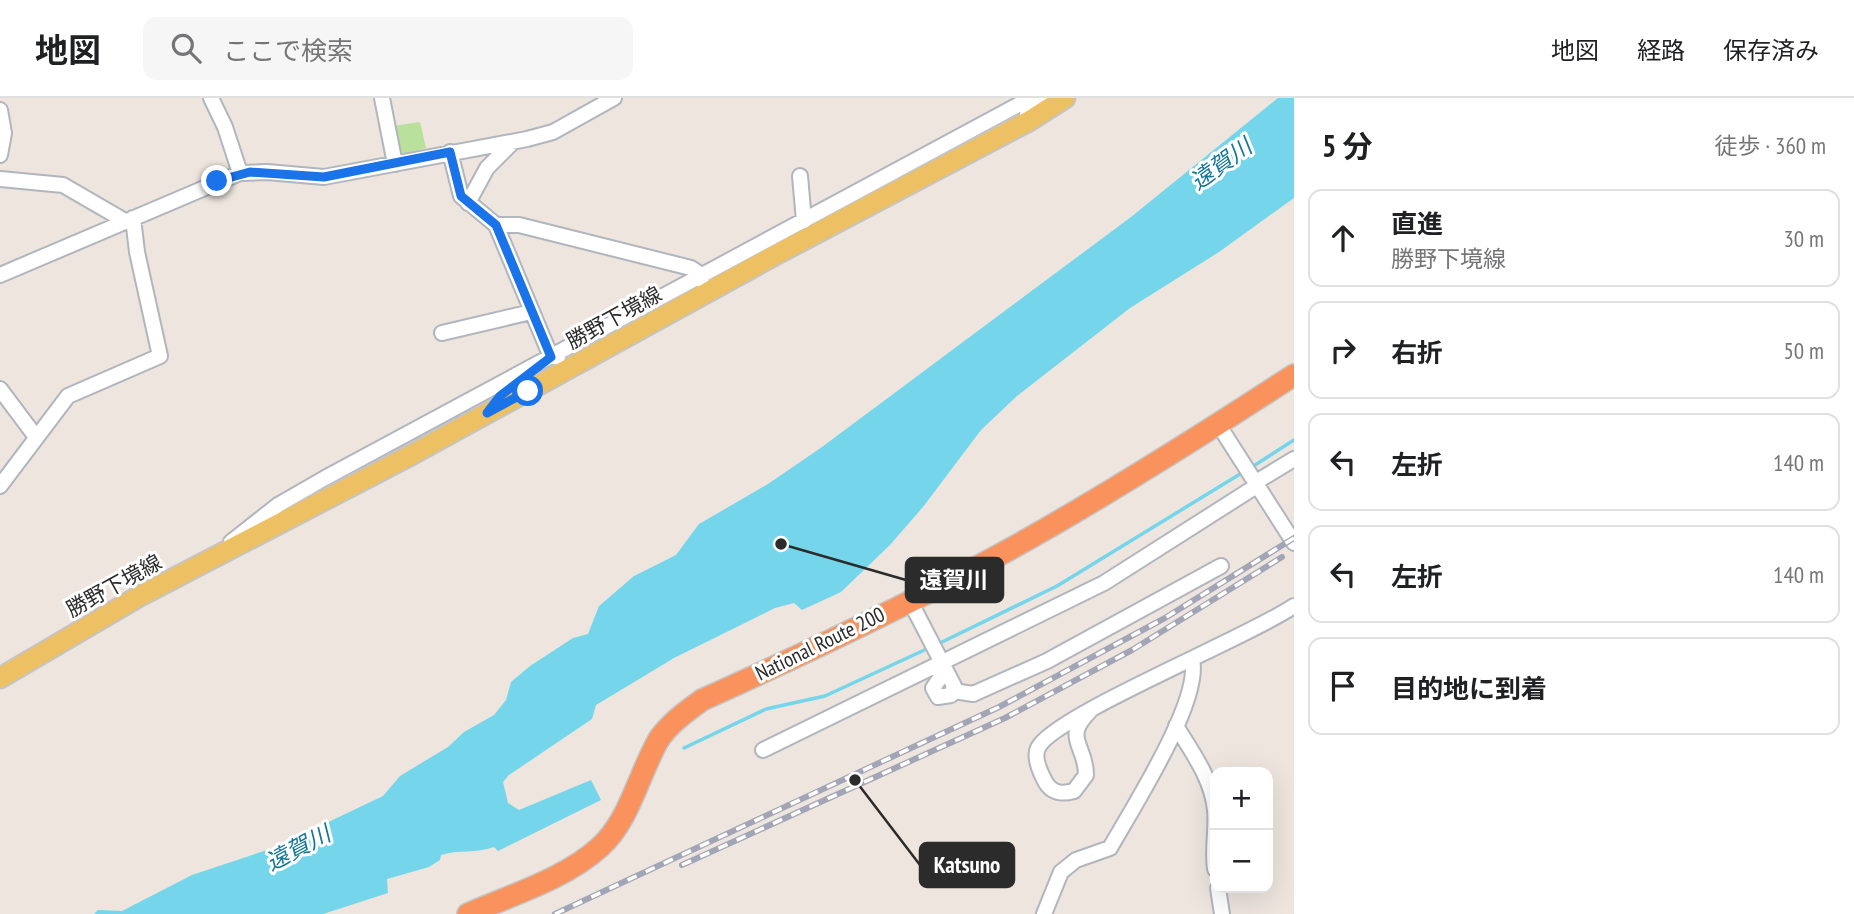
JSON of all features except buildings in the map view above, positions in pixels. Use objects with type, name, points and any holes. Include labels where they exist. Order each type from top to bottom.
[{"type":"highway","name":"National Route 200","points":[[468,914],[557,874],[602,845],[624,811],[660,738],[677,719],[702,700],[911,601],[1004,552],[1218,425],[1294,375]]},
{"type":"main road","name":"勝野下境線","points":[[0,678],[138,597],[487,413],[777,254],[1018,127],[1065,98]]},
{"type":"street","points":[[211,98],[225,127],[240,173]]},
{"type":"street","points":[[383,98],[395,163]]},
{"type":"street","points":[[219,555],[228,544],[278,505],[1031,98]]},
{"type":"street","points":[[1018,127],[1028,111],[1044,98]]},
{"type":"street","points":[[0,275],[240,173],[267,172],[324,177],[513,142],[553,132],[606,100]]},
{"type":"street","points":[[0,110],[4,133],[0,155]]},
{"type":"street","points":[[948,164],[958,147],[995,118]]},
{"type":"street","points":[[468,203],[487,168],[513,142]]},
{"type":"street","points":[[450,152],[456,187],[468,203],[496,225],[531,312],[546,360]]},
{"type":"street","points":[[800,176],[804,221]]},
{"type":"street","points":[[0,179],[63,185],[129,220],[160,356],[68,396],[0,486]]},
{"type":"street","points":[[777,254],[829,207]]},
{"type":"street","points":[[496,225],[519,225],[691,268],[703,275]]},
{"type":"street","points":[[666,316],[676,301],[703,275]]},
{"type":"street","points":[[442,333],[531,312]]},
{"type":"street","points":[[487,413],[500,396],[534,373],[546,360],[617,342]]},
{"type":"street","points":[[0,389],[36,437]]},
{"type":"street","points":[[1218,425],[1294,543]]},
{"type":"street","points":[[763,750],[1104,583],[1294,458]]},
{"type":"street","points":[[942,664],[934,693],[943,698],[954,691],[973,694],[1047,661],[1221,566]]},
{"type":"street","points":[[911,601],[954,691]]},
{"type":"street","points":[[1090,711],[1078,723],[1075,732],[1086,775],[1074,791],[1057,793],[1048,787],[1043,778],[1036,752],[1044,738],[1090,711],[1247,634],[1294,606]]},
{"type":"street","points":[[1044,914],[1061,872],[1076,860],[1110,848],[1176,726],[1195,675],[1192,660]]},
{"type":"street","points":[[1176,726],[1209,786],[1215,810],[1213,830]]},
{"type":"street","points":[[1219,893],[1222,914]]},
{"type":"green space","points":[[420,122],[426,148],[399,155],[393,126]]},
{"type":"water","points":[[1278,98],[1294,98],[1294,198],[1219,252],[1130,308],[1017,396],[981,430],[923,507],[890,545],[841,592],[802,610],[794,603],[775,608],[674,658],[596,705],[592,719],[509,775],[503,782],[508,803],[519,810],[591,780],[601,800],[498,851],[494,847],[441,855],[440,860],[429,867],[387,879],[388,893],[323,914],[94,914],[98,910],[122,911],[192,875],[276,847],[383,796],[400,776],[494,715],[506,700],[511,682],[573,638],[588,634],[599,606],[634,576],[676,555],[699,524],[768,484],[822,447],[1131,217]]},
{"type":"waterway","points":[[1252,467],[1294,440]]},
{"type":"waterway","points":[[938,644],[1057,586],[1245,471]]},
{"type":"waterway","points":[[684,748],[766,709],[825,696],[931,647]]},
{"type":"railway","points":[[555,914],[999,707],[1165,618],[1294,538]]},
{"type":"railway","points":[[682,865],[1005,718],[1132,650],[1282,557]]},
{"type":"place","name":"遠賀川","points":[[781,544]]},
{"type":"place","name":"Katsuno","points":[[855,780]]},
{"type":"route","points":[[217,181],[250,172],[324,177],[450,152],[456,187],[471,206],[496,225],[551,357],[541,363],[534,373],[500,396],[487,413],[528,391]]}]
